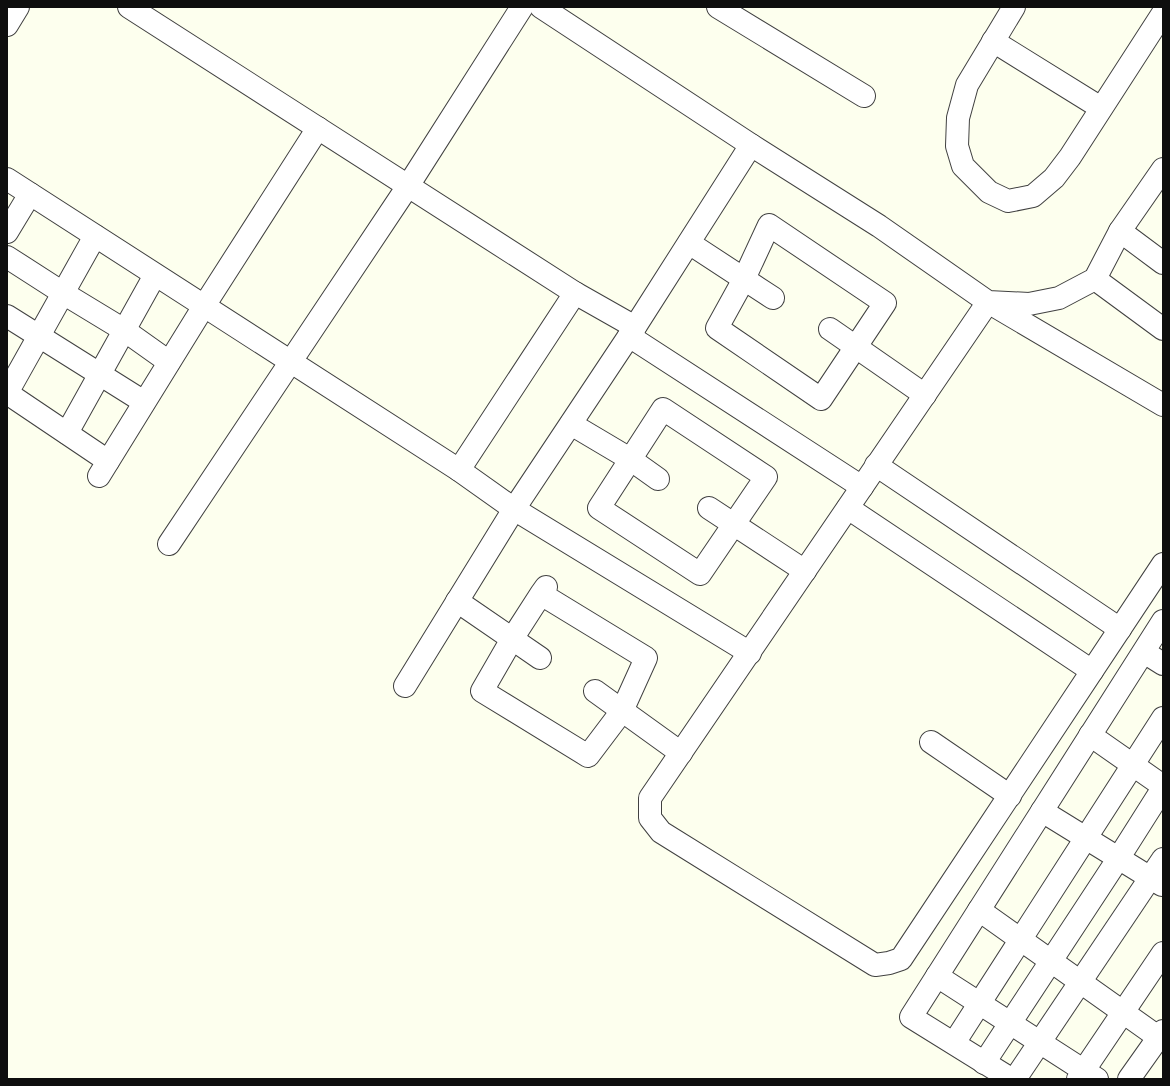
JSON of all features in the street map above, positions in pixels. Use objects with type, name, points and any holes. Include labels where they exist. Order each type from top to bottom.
[{"type":"street","points":[[7,25],[18,7]]},
{"type":"street","points":[[129,7],[575,293],[862,487]]},
{"type":"street","points":[[170,544],[408,186],[522,7]]},
{"type":"street","points":[[541,7],[751,145],[879,226],[988,302],[1163,405]]},
{"type":"street","points":[[718,7],[864,96]]},
{"type":"street","points":[[1014,7],[967,85],[958,118],[957,146],[963,166],[988,192],[1008,201],[1033,196],[1054,178],[1070,157],[1163,13]]},
{"type":"street","points":[[993,42],[1101,108]]},
{"type":"street","points":[[95,236],[7,393],[67,433],[103,468],[204,306],[318,128]]},
{"type":"street","points":[[405,686],[514,509],[632,331],[751,145]]},
{"type":"street","points":[[7,179],[459,470],[514,509],[750,653]]},
{"type":"street","points":[[988,302],[1029,304],[1059,298],[1095,280],[1120,231],[1160,181]]},
{"type":"street","points":[[7,232],[30,194]]},
{"type":"street","points":[[769,225],[885,303],[820,399],[717,328],[744,279],[769,225]]},
{"type":"street","points":[[1120,231],[1163,263]]},
{"type":"street","points":[[689,243],[773,298]]},
{"type":"street","points":[[7,257],[124,330],[169,362]]},
{"type":"street","points":[[67,433],[155,275]]},
{"type":"street","points":[[1095,280],[1163,329]]},
{"type":"street","points":[[459,470],[575,293]]},
{"type":"street","points":[[988,302],[650,798],[650,818],[661,832],[875,965],[901,959],[1163,564]]},
{"type":"street","points":[[7,316],[144,402]]},
{"type":"street","points":[[830,328],[925,395]]},
{"type":"street","points":[[663,409],[766,477],[700,574],[599,508],[630,459],[663,409]]},
{"type":"street","points":[[571,424],[630,459],[658,479]]},
{"type":"street","points":[[876,465],[1120,629]]},
{"type":"street","points":[[709,508],[805,571]]},
{"type":"street","points":[[848,508],[1092,671]]},
{"type":"street","points":[[544,591],[646,658],[622,711],[588,756],[482,691],[512,639],[544,591]]},
{"type":"street","points":[[457,601],[540,658]]},
{"type":"street","points":[[1011,1079],[911,1017],[1163,622]]},
{"type":"street","points":[[1144,652],[1163,664]]},
{"type":"street","points":[[595,691],[682,753]]},
{"type":"street","points":[[954,1043],[1163,718]]},
{"type":"street","points":[[984,1062],[1118,859],[1163,787],[1090,735]]},
{"type":"street","points":[[931,742],[1010,796]]},
{"type":"street","points":[[1042,811],[1156,882]]},
{"type":"street","points":[[1015,1079],[1080,982],[1156,882],[1163,860]]},
{"type":"street","points":[[979,910],[1123,1013],[1161,1034],[1129,1079]]},
{"type":"street","points":[[937,976],[1040,1042],[1086,1076],[1123,1013],[1163,953]]}]
